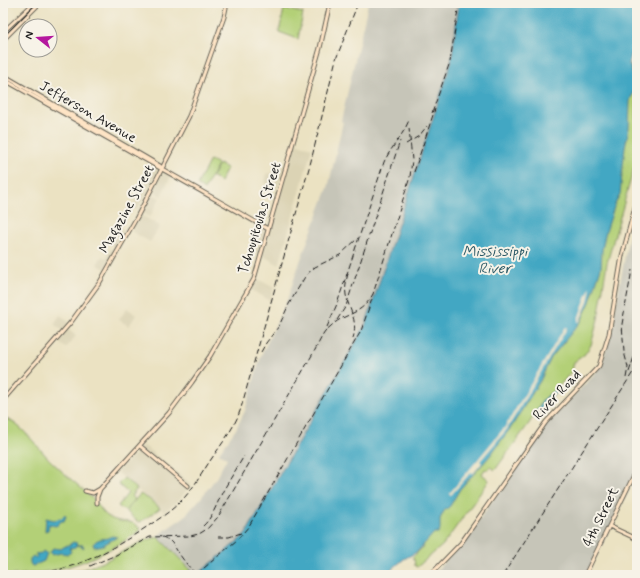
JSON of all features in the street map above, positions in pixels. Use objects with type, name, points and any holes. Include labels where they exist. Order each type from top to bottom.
[{"type":"street","points":[[3,32],[34,3]]},
{"type":"street","points":[[3,40],[40,3]]},
{"type":"street","name":"Magazine Street","points":[[3,400],[65,331],[92,293],[137,216],[189,116],[224,17],[227,3]]},
{"type":"street","name":"Tchoupitoulas Street","points":[[93,493],[100,489],[169,413],[210,356],[254,279],[320,48],[330,3]]},
{"type":"street","name":"Jefferson Avenue","points":[[3,75],[24,89]]},
{"type":"street","name":"Jefferson Avenue","points":[[3,79],[24,89],[160,166],[161,169],[268,230]]},
{"type":"street","name":"River Road","points":[[430,575],[461,543],[546,422],[599,366],[609,334],[622,256],[637,200]]},
{"type":"street","points":[[140,446],[188,486]]},
{"type":"street","name":"4th Street","points":[[585,575],[637,469]]},
{"type":"street","name":"Tchoupitoulas Street","points":[[97,503],[97,497],[100,489]]},
{"type":"street","points":[[85,491],[93,493],[93,496],[97,497]]},
{"type":"street","points":[[609,526],[637,539]]},
{"type":"shaded area","points":[[459,3],[451,63],[365,326],[245,535],[197,575],[158,537],[158,535],[184,517],[216,478],[227,458],[219,453],[236,429],[245,411],[261,356],[287,300],[328,188],[343,122],[341,121],[368,4]]},
{"type":"shaded area","points":[[295,143],[312,148],[279,265],[262,255]]},
{"type":"shaded area","points":[[275,163],[284,168],[278,189],[265,183],[267,173],[272,174]]},
{"type":"shaded area","points":[[155,167],[159,170],[149,189],[140,184],[147,174],[150,175]]},
{"type":"shaded area","points":[[162,172],[171,176],[161,196],[152,190]]},
{"type":"shaded area","points":[[143,188],[148,191],[137,210],[132,207],[135,203],[133,199],[134,197],[137,198],[139,194],[138,191],[140,192]]},
{"type":"shaded area","points":[[151,193],[160,198],[150,217],[141,212]]},
{"type":"shaded area","points":[[637,208],[637,474],[587,575],[432,575],[463,543],[545,425],[592,377],[602,363],[611,332],[628,240]]},
{"type":"shaded area","points":[[141,215],[160,226],[150,242],[131,231]]},
{"type":"shaded area","points":[[260,227],[266,232],[260,253],[255,251],[258,240],[256,239]]},
{"type":"shaded area","points":[[120,228],[126,232],[117,248],[109,243]]},
{"type":"shaded area","points":[[111,249],[115,252],[105,269],[97,264],[102,256],[106,258]]},
{"type":"shaded area","points":[[256,278],[274,288],[270,301],[250,289]]},
{"type":"shaded area","points":[[127,308],[136,315],[129,326],[119,320]]},
{"type":"shaded area","points":[[60,315],[69,322],[65,327],[76,336],[66,348],[58,342],[65,333],[54,324]]},
{"type":"shaded area","points":[[143,445],[191,484],[179,500],[164,512],[117,472]]},
{"type":"green space","points":[[284,9],[303,13],[298,39],[279,32]]},
{"type":"green space","points":[[631,65],[637,74],[637,157],[607,263],[598,319],[591,345],[584,355],[574,362],[572,371],[560,385],[543,400],[530,422],[495,470],[490,466],[488,470],[485,469],[482,474],[489,480],[486,485],[443,545],[417,567],[415,566],[414,559],[412,558],[422,548],[631,89]]},
{"type":"green space","points":[[210,160],[218,164],[204,190],[197,185]]},
{"type":"green space","points":[[219,164],[227,168],[220,182],[212,177]]},
{"type":"green space","points":[[3,418],[16,424],[52,462],[93,499],[102,511],[118,521],[130,522],[138,526],[141,530],[108,550],[76,564],[41,572],[3,575]]},
{"type":"green space","points":[[124,478],[137,489],[131,496],[135,499],[125,511],[118,506],[128,493],[118,484]]},
{"type":"green space","points":[[140,494],[160,508],[138,522],[126,511]]},
{"type":"green space","points":[[158,537],[192,571],[188,575],[58,575],[78,571],[97,564],[139,543]]},
{"type":"water","name":"Mississippi River","points":[[459,3],[636,3],[637,45],[632,49],[629,64],[632,72],[634,90],[630,101],[629,128],[625,147],[620,194],[615,204],[605,235],[601,268],[590,302],[581,321],[551,358],[540,381],[512,426],[489,457],[460,489],[450,506],[444,511],[440,519],[440,530],[438,533],[434,533],[417,552],[404,559],[385,575],[197,575],[245,535],[365,326],[451,63]]},
{"type":"water","points":[[558,387],[559,390],[546,401],[538,414],[534,415],[543,400]]},
{"type":"water","points":[[64,515],[66,516],[64,521],[61,521],[55,526],[49,524],[48,530],[45,531],[46,518],[54,520],[62,518]]},
{"type":"water","points":[[112,536],[117,537],[103,545],[94,547],[93,544],[100,539],[109,538]]},
{"type":"water","points":[[73,542],[77,543],[78,545],[83,545],[84,548],[76,545],[76,547],[70,548],[71,552],[68,554],[61,553],[52,555],[50,553],[53,548],[61,549]]},
{"type":"water","points":[[43,551],[47,553],[44,561],[33,566],[31,565],[31,558],[33,556],[36,558],[37,556],[35,554],[42,553]]},
{"type":"water","points":[[190,570],[197,575],[187,575]]},
{"type":"pier","points":[[591,287],[588,302],[579,323],[578,320],[582,308]]},
{"type":"pier","points":[[565,327],[567,328],[507,429],[480,461],[482,463],[473,474],[471,472],[451,495],[449,494],[505,427]]},
{"type":"tram line","points":[[3,37],[37,3]]},
{"type":"railway","points":[[25,575],[58,570],[88,560],[131,537],[161,518],[188,493],[232,428],[241,408],[311,161],[336,59],[358,3]]},
{"type":"railway","points":[[432,113],[450,62],[459,3]]},
{"type":"railway","points":[[414,172],[435,109]]},
{"type":"railway","points":[[327,327],[337,304],[384,162],[404,131],[409,120]]},
{"type":"railway","points":[[406,144],[419,136],[427,126]]},
{"type":"railway","points":[[90,566],[116,555],[150,537],[190,536],[199,534],[207,529],[218,517],[328,328],[342,318],[358,310],[373,294],[410,177],[412,160],[409,128]]},
{"type":"railway","points":[[337,320],[346,306],[400,141]]},
{"type":"railway","points":[[261,352],[279,326],[289,304],[306,275],[315,267],[340,255],[358,238]]},
{"type":"railway","points":[[626,378],[628,367],[624,352],[622,324],[632,270]]},
{"type":"railway","points":[[348,273],[346,292],[355,326],[353,339]]},
{"type":"railway","points":[[197,574],[237,540],[249,526],[361,331],[372,299]]},
{"type":"railway","points":[[629,372],[634,357],[637,340]]},
{"type":"railway","points":[[503,575],[637,366]]},
{"type":"railway","points":[[203,526],[212,514],[223,491],[244,456]]},
{"type":"railway","points":[[218,537],[229,537],[241,533]]},
{"type":"railway","points":[[162,537],[166,538],[173,544],[194,572]]}]
